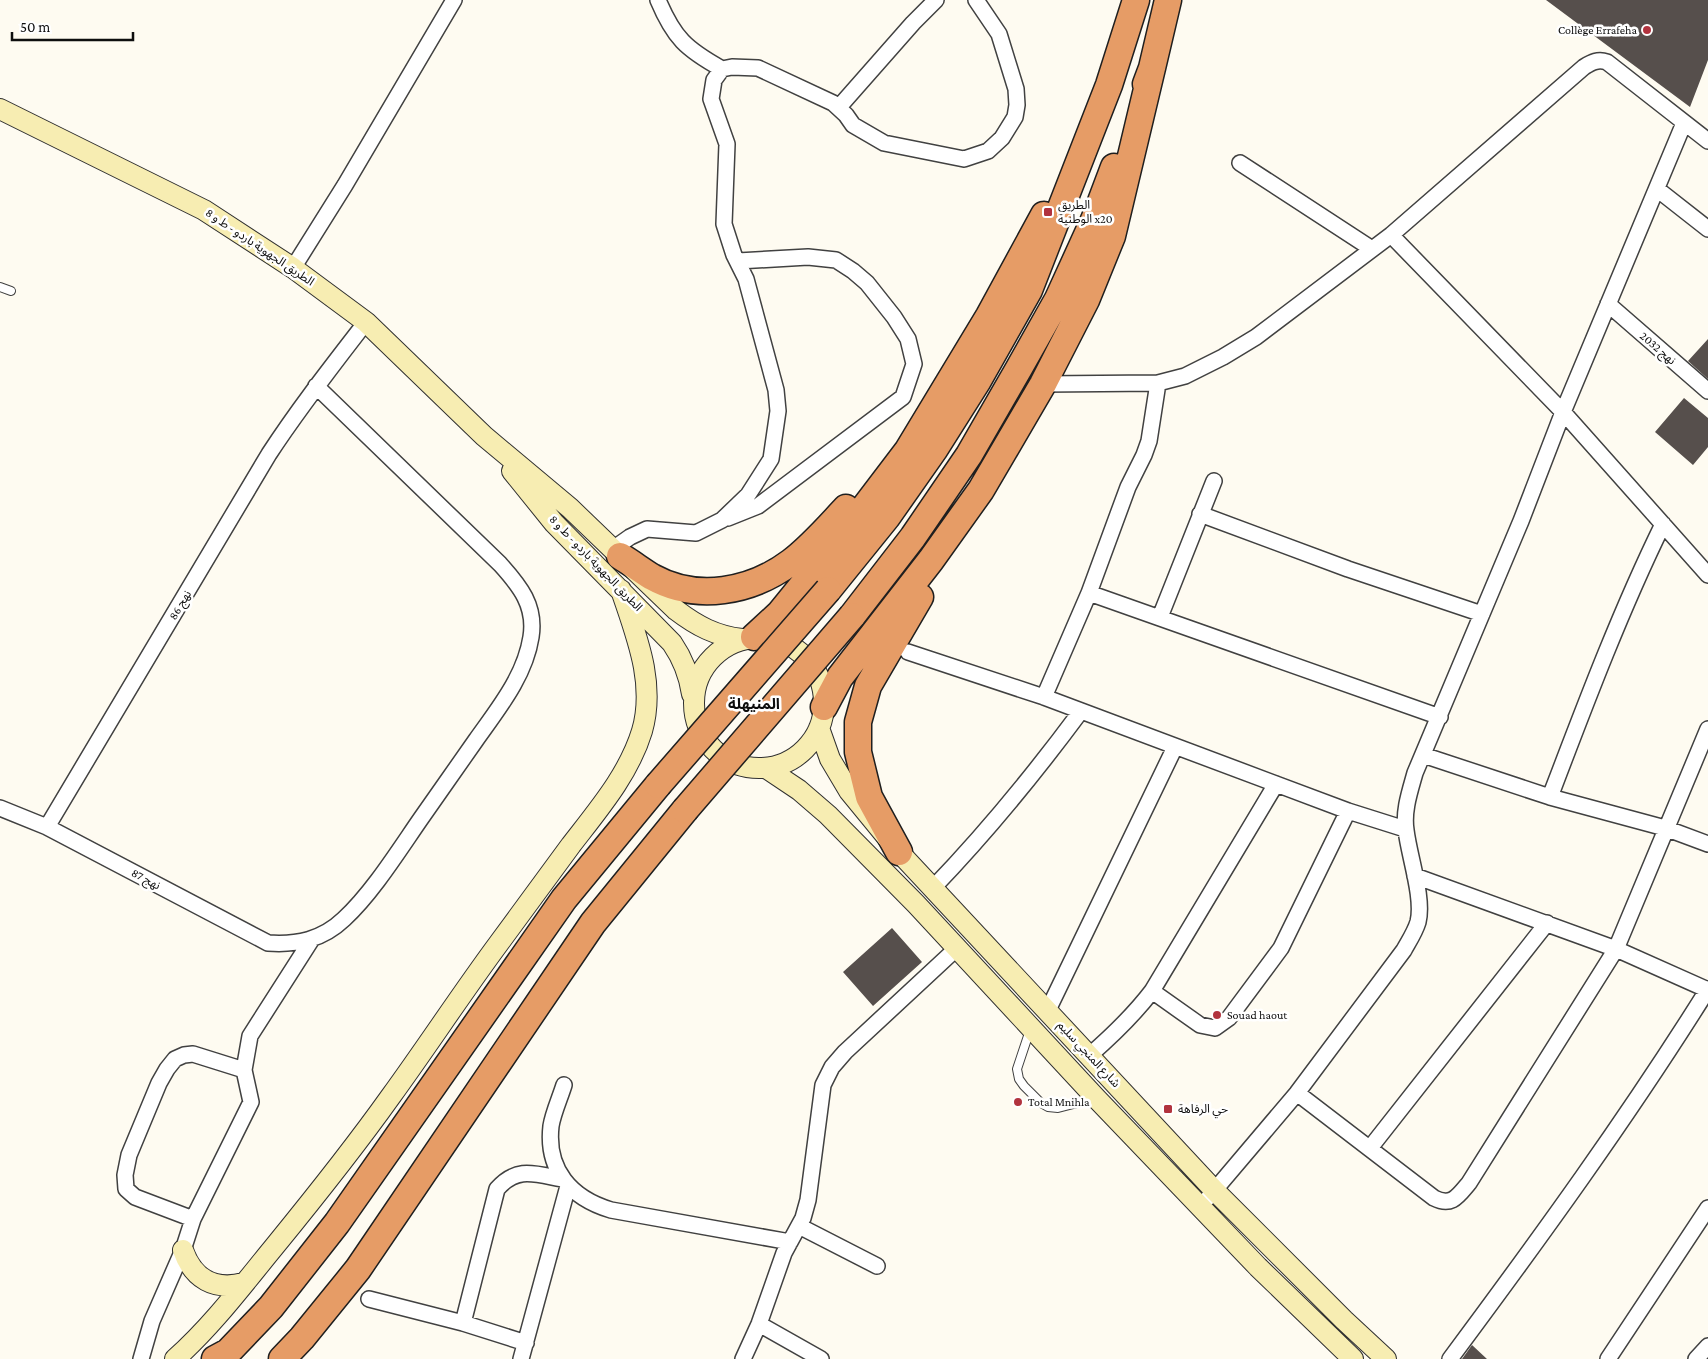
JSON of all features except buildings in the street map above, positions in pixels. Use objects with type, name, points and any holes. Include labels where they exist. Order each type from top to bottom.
[{"type":"highway","points":[[221,1355],[271,1307],[337,1223],[564,899],[658,785],[828,590],[886,517],[934,450],[1029,290],[1109,85],[1136,0]]},
{"type":"highway","points":[[899,852],[869,797],[858,752],[858,722],[868,686],[1043,384],[1086,300],[1112,236],[1168,0]]},
{"type":"highway","points":[[282,1359],[302,1338],[358,1269],[593,923],[685,810],[852,616],[913,537],[969,455],[1058,299],[1094,220],[1152,68]]},
{"type":"highway","points":[[748,638],[780,613],[845,534],[908,450],[989,316],[1072,165],[1109,85]]},
{"type":"highway","points":[[616,552],[652,577],[693,590],[715,592],[735,588],[765,578],[792,561],[818,537],[870,484],[928,416]]},
{"type":"highway","points":[[822,718],[840,677],[931,560],[981,490]]},
{"type":"main road","name":"الطريق الجهوية باردو - ط و 8","points":[[0,109],[204,210],[293,268],[366,322],[484,436],[570,508],[691,621],[724,637],[748,638]]},
{"type":"main road","name":"الطريق الجهوية باردو - ط و 8","points":[[484,436],[554,523],[622,590],[672,643],[683,660],[690,678],[693,698]]},
{"type":"main road","points":[[175,1359],[215,1320],[367,1129],[496,946],[605,800],[635,752],[643,728],[647,704],[646,679],[642,655],[622,590]]},
{"type":"main road","points":[[748,638],[773,638],[790,645],[805,656],[816,671],[823,689],[822,718],[811,743],[798,755],[783,764],[766,768],[754,768],[732,763],[713,751],[700,733],[693,711],[693,698],[698,678],[708,661],[724,647],[748,638]]},
{"type":"main road","name":"شارع المنجي سليم","points":[[822,718],[830,759],[849,791],[899,852],[1215,1191],[1337,1313],[1386,1359]]},
{"type":"main road","name":"شارع المنجي سليم","points":[[766,768],[799,790],[828,815],[916,904],[1096,1098],[1264,1273],[1353,1359]]},
{"type":"main road","points":[[184,1250],[193,1270],[201,1278],[222,1286],[244,1283]]},
{"type":"street","points":[[293,268],[345,185],[454,0]]},
{"type":"street","points":[[658,0],[672,30],[684,44],[702,58],[722,69],[732,67],[758,68],[839,107],[853,125],[884,143],[964,159],[988,151],[1002,138],[1015,117],[1017,105],[1016,89],[999,34],[976,0]]},
{"type":"street","points":[[839,107],[913,23],[936,0]]},
{"type":"street","points":[[1043,384],[1158,383],[1185,376],[1256,338],[1390,235],[1584,66],[1593,62],[1602,60],[1606,62],[1708,141]]},
{"type":"street","points":[[722,69],[714,80],[711,99],[726,144],[724,224],[730,244],[746,279],[776,390],[778,411],[771,459],[748,495],[722,520]]},
{"type":"street","points":[[1200,1206],[1215,1191],[1297,1093],[1404,950],[1413,934],[1418,922],[1419,908],[1415,876],[1405,829],[1410,792],[1521,521],[1563,412],[1684,122]]},
{"type":"street","points":[[1240,163],[1372,249]]},
{"type":"street","points":[[1657,189],[1708,229]]},
{"type":"street","points":[[1390,235],[1563,412],[1663,524],[1707,569]]},
{"type":"street","points":[[616,552],[630,537],[648,529],[696,532],[758,506],[903,397],[914,364],[908,339],[894,317],[867,283],[854,271],[836,260],[808,257],[738,262]]},
{"type":"street","name":"نهج 2032","points":[[1608,304],[1708,392]]},
{"type":"street","name":"نهج 86","points":[[47,827],[269,454],[291,420],[366,322]]},
{"type":"street","points":[[1044,697],[1090,593],[1128,487],[1148,441],[1158,383]]},
{"type":"street","points":[[141,1359],[152,1321],[184,1250],[193,1219],[251,1102],[244,1070],[250,1036],[312,939],[331,929],[344,919],[360,901],[496,712],[516,682],[526,658],[531,638],[532,622],[524,592],[500,564],[316,386]]},
{"type":"street","points":[[1160,617],[1214,481]]},
{"type":"street","points":[[1200,514],[1348,569],[1482,614]]},
{"type":"street","points":[[1550,797],[1605,655],[1646,558],[1663,524]]},
{"type":"street","points":[[1090,593],[1440,717]]},
{"type":"street","points":[[908,652],[1044,697],[1348,811],[1405,829]]},
{"type":"street","points":[[932,889],[973,846],[1019,792],[1081,711]]},
{"type":"street","points":[[1297,1093],[1434,1198],[1442,1202],[1453,1199],[1469,1183],[1616,949],[1708,729]]},
{"type":"street","points":[[1048,1010],[1175,747]]},
{"type":"street","points":[[1424,755],[1550,797],[1665,828],[1708,844]]},
{"type":"street","points":[[1090,1055],[1135,1014],[1152,990],[1276,784]]},
{"type":"street","name":"نهج 87","points":[[0,808],[47,827],[255,938],[268,943],[293,944],[312,939]]},
{"type":"street","points":[[1152,990],[1200,1025],[1215,1028],[1228,1018],[1280,948],[1348,811]]},
{"type":"street","points":[[1415,876],[1616,949],[1708,990],[1606,1145],[1450,1359]]},
{"type":"street","points":[[1370,1148],[1547,923]]},
{"type":"street","points":[[743,1359],[759,1324],[784,1253],[799,1226],[808,1200],[823,1085],[832,1067],[845,1052],[957,948]]},
{"type":"street","points":[[193,1219],[135,1197],[126,1189],[125,1175],[129,1156],[160,1083],[167,1069],[176,1059],[184,1055],[193,1054],[244,1070]]},
{"type":"street","points":[[564,1085],[552,1124],[550,1141],[553,1157],[565,1182],[580,1197],[595,1205],[611,1210],[790,1242]]},
{"type":"street","points":[[463,1323],[497,1189],[505,1180],[516,1174],[528,1172],[565,1182]]},
{"type":"street","points":[[521,1359],[565,1182]]},
{"type":"street","points":[[1608,1359],[1708,1208]]},
{"type":"street","points":[[799,1226],[877,1266]]},
{"type":"street","points":[[368,1299],[463,1323],[526,1343]]},
{"type":"street","points":[[759,1324],[821,1359]]},
{"type":"street","points":[[1696,1359],[1708,1346]]},
{"type":"lane","points":[[0,287],[11,291]]},
{"type":"lane","points":[[1030,1028],[1017,1069],[1019,1079],[1024,1086],[1041,1103],[1048,1107],[1058,1108],[1096,1098]]},
{"type":"place","name":"Collège Errafeha","points":[[1647,30]]},
{"type":"place","name":"الطريق الوطنية x20","points":[[1048,212]]},
{"type":"place","name":"Souad haout","points":[[1217,1015]]},
{"type":"place","name":"Total Mnihla","points":[[1018,1102]]},
{"type":"place","name":"حي الرفاهة","points":[[1168,1109]]},
{"type":"district","name":"المنيهلة","points":[[754,704]]}]
